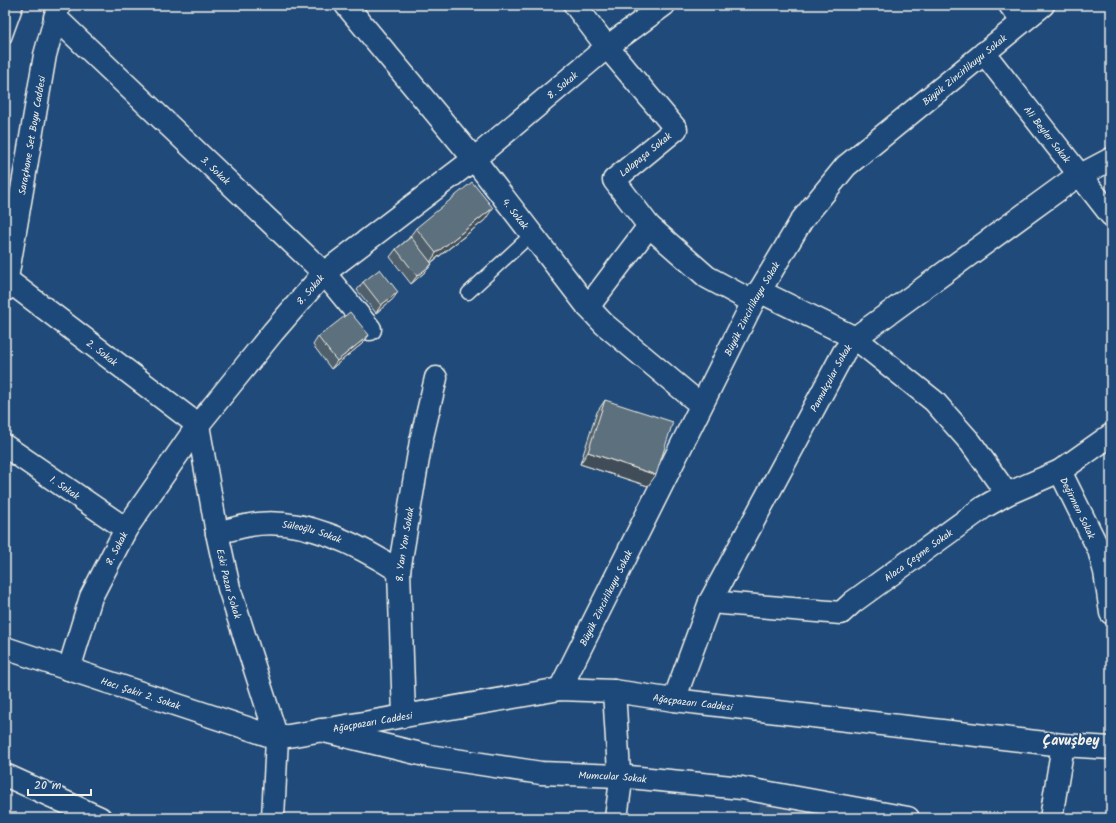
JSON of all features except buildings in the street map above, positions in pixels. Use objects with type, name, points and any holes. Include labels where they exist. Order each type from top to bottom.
[{"type":"street","name":"4. Sokak","points":[[346,5],[474,159],[588,307],[604,324],[701,405]]},
{"type":"street","points":[[575,5],[607,47]]},
{"type":"street","name":"8. Sokak","points":[[69,669],[91,597],[126,529],[198,425],[273,332],[324,273],[474,159],[607,47],[664,5]]},
{"type":"street","name":"Büyük Zincirlikuyu Sokak","points":[[560,689],[756,296],[802,220],[846,166],[984,53],[1016,13],[1043,5]]},
{"type":"street","name":"3. Sokak","points":[[57,11],[324,273],[370,329]]},
{"type":"street","name":"Saraçhane Set Boyu Caddesi","points":[[6,284],[44,62],[57,11]]},
{"type":"street","name":"Lalapaşa Sokak","points":[[607,47],[676,129],[614,180],[649,226],[707,277],[855,338],[934,401],[971,443],[1007,494]]},
{"type":"street","name":"Ali Beyler Sokak","points":[[984,53],[1111,215]]},
{"type":"street","name":"Pamukçular Sokak","points":[[674,700],[710,602],[844,352],[855,338],[1080,175],[1111,159]]},
{"type":"street","points":[[588,307],[649,226]]},
{"type":"street","name":"2. Sokak","points":[[6,284],[198,425]]},
{"type":"street","name":"8. Yan Yon Sokak","points":[[404,715],[399,571],[421,441],[436,378]]},
{"type":"street","name":"Eski Pazar Sokak","points":[[198,425],[217,533],[229,588],[276,738],[273,818]]},
{"type":"street","name":"Alaca Çeşme Sokak","points":[[710,602],[840,613],[984,507],[1007,494],[1060,471],[1111,435]]},
{"type":"street","name":"1. Sokak","points":[[5,446],[126,529]]},
{"type":"street","name":"Değirmen Sokak","points":[[1060,471],[1099,550],[1105,572],[1111,614]]},
{"type":"street","name":"Süleoğlu Sokak","points":[[217,533],[251,524],[291,524],[338,537],[372,554],[399,571]]},
{"type":"street","name":"Hacı Şakir 2. Sokak","points":[[5,648],[276,738]]},
{"type":"street","name":"Ağaçpazarı Caddesi","points":[[276,738],[560,689],[614,691],[674,700],[1063,745],[1111,748]]},
{"type":"street","points":[[614,691],[620,788],[616,818]]},
{"type":"street","name":"Mumcular Sokak","points":[[319,730],[429,756],[534,772],[619,776],[742,788],[908,818]]},
{"type":"street","points":[[1051,818],[1063,745]]},
{"type":"street","points":[[5,775],[100,818]]},
{"type":"lane","points":[[5,38],[17,5]]},
{"type":"lane","points":[[468,292],[532,234]]},
{"type":"shaded area","points":[[761,800],[857,818],[757,818]]},
{"type":"district","name":"Çavuşbey","points":[[1071,740]]}]
